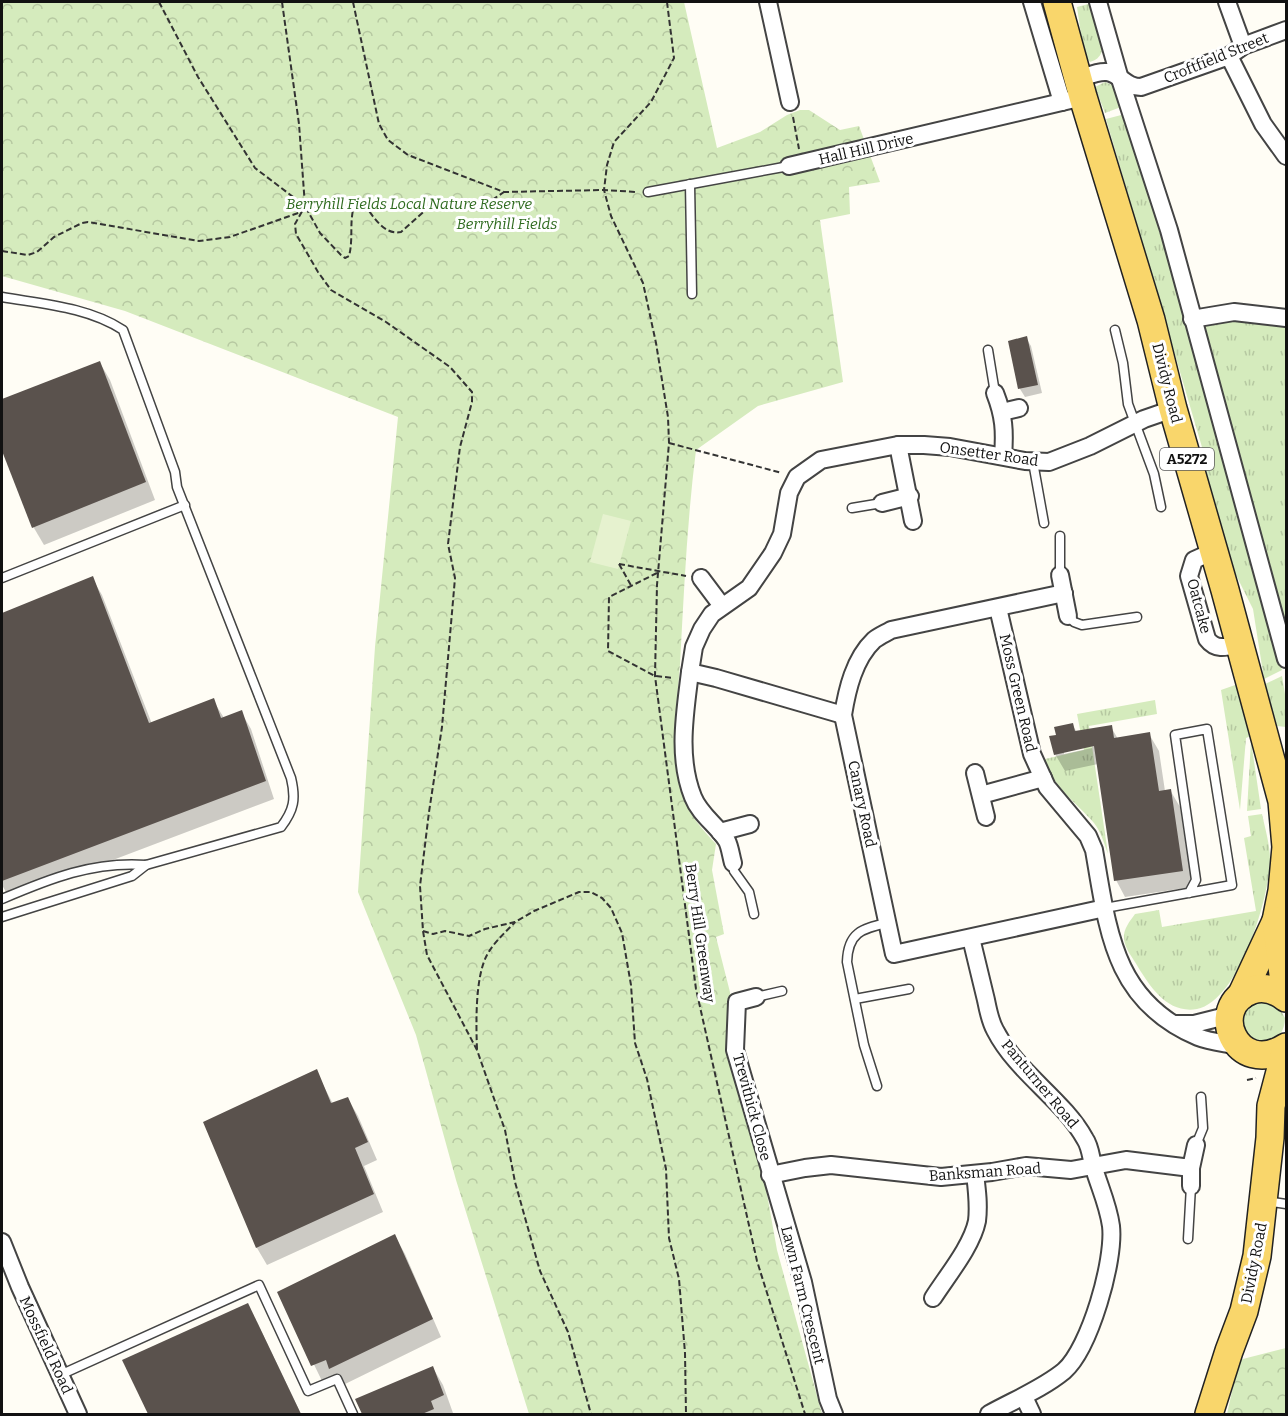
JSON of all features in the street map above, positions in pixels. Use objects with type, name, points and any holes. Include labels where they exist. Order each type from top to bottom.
[{"type":"main road","name":"Dividy Road","points":[[1057,2],[1075,93],[1151,320],[1173,409],[1284,801],[1286,847],[1282,891],[1276,921],[1235,1005],[1231,1032],[1245,1050],[1271,1106]]},
{"type":"main road","name":"Dividy Road","points":[[1276,921],[1286,997]]},
{"type":"main road","name":"Dividy Road","points":[[1235,1005],[1249,991],[1268,988],[1286,997]]},
{"type":"main road","name":"Dividy Road","points":[[1245,1050],[1261,1056],[1272,1055],[1287,1048]]},
{"type":"main road","name":"Dividy Road","points":[[1209,1414],[1244,1311],[1257,1256],[1276,1203],[1270,1138],[1271,1106],[1287,1048]]},
{"type":"street","points":[[768,2],[790,102]]},
{"type":"street","name":"Dividy Road","points":[[1032,2],[1075,93]]},
{"type":"street","points":[[1098,2],[1120,79],[1169,230],[1286,658]]},
{"type":"street","points":[[1227,2],[1236,51],[1263,124],[1287,156]]},
{"type":"street","name":"Croftfield Street","points":[[1075,93],[1096,73],[1106,72],[1132,87],[1141,87],[1287,30]]},
{"type":"street","name":"Hall Hill Drive","points":[[795,165],[1075,93]]},
{"type":"street","points":[[1192,319],[1234,312],[1287,318]]},
{"type":"street","points":[[995,393],[1005,429],[1003,456]]},
{"type":"street","points":[[1002,412],[1019,408]]},
{"type":"street","name":"Onsetter Road","points":[[797,477],[821,460],[898,445],[950,447],[1033,462],[1049,462],[1136,422],[1173,409]]},
{"type":"street","points":[[898,445],[910,496],[913,521]]},
{"type":"street","points":[[733,863],[728,843],[703,814],[693,797],[686,773],[683,740],[689,676],[694,647],[712,614],[749,588],[773,553],[782,534],[789,493],[797,477]]},
{"type":"street","points":[[882,503],[910,496]]},
{"type":"street","points":[[1060,575],[1068,616]]},
{"type":"street","points":[[700,578],[722,606]]},
{"type":"street","name":"Canary Road","points":[[1064,594],[891,630],[875,639],[863,654],[850,683],[843,715],[894,954],[1105,908]]},
{"type":"street","name":"Moss Green Road","points":[[998,608],[1032,754],[1047,787],[1088,836],[1094,850],[1111,940],[1117,958],[1127,976],[1159,1017],[1200,1038],[1245,1050]]},
{"type":"street","points":[[689,676],[716,678],[843,715]]},
{"type":"street","points":[[975,773],[986,817]]},
{"type":"street","points":[[981,795],[1043,778]]},
{"type":"street","points":[[720,832],[750,824]]},
{"type":"street","name":"Panturner Road","points":[[970,938],[995,1030],[1027,1074],[1054,1099],[1086,1140],[1104,1194],[1111,1227],[1111,1246],[1104,1283],[1087,1336],[1074,1359],[1064,1370],[1024,1397]]},
{"type":"street","name":"Trevithick Close","points":[[756,998],[736,995],[735,1050],[770,1175]]},
{"type":"street","points":[[1171,1024],[1194,1024],[1235,1005]]},
{"type":"street","points":[[1191,1186],[1191,1168],[1196,1145]]},
{"type":"street","name":"Banksman Road","points":[[770,1175],[804,1167],[831,1165],[941,1177],[1026,1166],[1071,1170],[1126,1160],[1191,1168]]},
{"type":"street","points":[[933,1298],[970,1240],[977,1222],[978,1200],[975,1174]]},
{"type":"street","name":"Lawn Farm Crescent","points":[[770,1175],[803,1282],[828,1399],[834,1414]]},
{"type":"street","name":"Mossfield Road","points":[[2,1242],[78,1414]]},
{"type":"street","points":[[989,1414],[1024,1397],[1032,1414]]},
{"type":"lane","name":"Hall Hill Drive","points":[[648,192],[795,165]]},
{"type":"lane","points":[[690,184],[692,294]]},
{"type":"lane","points":[[2,297],[87,313],[110,321],[123,330],[175,472],[177,487],[291,778],[294,793],[291,814],[281,827],[146,865],[128,864],[85,868],[2,899]]},
{"type":"lane","points":[[1115,330],[1123,363],[1128,404],[1154,474],[1161,507]]},
{"type":"lane","points":[[988,350],[995,393]]},
{"type":"lane","points":[[1033,462],[1044,523]]},
{"type":"lane","points":[[852,508],[882,503]]},
{"type":"lane","points":[[2,578],[184,505]]},
{"type":"lane","points":[[1060,536],[1060,575]]},
{"type":"lane","points":[[1068,616],[1082,626],[1137,617]]},
{"type":"lane","points":[[1105,908],[1189,893],[1232,885],[1207,729],[1175,735],[1196,880],[1189,893]]},
{"type":"lane","points":[[733,863],[734,871],[749,892],[754,914]]},
{"type":"lane","points":[[2,917],[132,876],[146,865]]},
{"type":"lane","points":[[877,1086],[864,1046],[847,962],[847,950],[850,940],[858,932],[887,923]]},
{"type":"lane","points":[[855,999],[909,989]]},
{"type":"lane","points":[[756,998],[782,991]]},
{"type":"lane","points":[[1196,1145],[1203,1128],[1201,1097]]},
{"type":"lane","points":[[1188,1239],[1191,1186]]},
{"type":"lane","points":[[60,1375],[260,1285],[308,1391],[337,1379],[353,1414]]},
{"type":"path","points":[[159,2],[198,77],[255,168],[305,206],[320,233],[345,258],[349,256],[351,246],[351,212],[356,201],[362,201],[370,214],[391,233],[396,233],[429,207],[454,202],[473,208],[483,206],[504,192]]},
{"type":"path","points":[[282,2],[299,124],[305,206],[295,224],[296,234],[331,290],[386,322],[450,367],[472,392],[472,402],[460,447],[448,544],[455,578],[442,727],[420,886],[423,931],[427,955],[477,1050],[505,1130],[515,1182],[540,1271],[568,1332],[591,1414]]},
{"type":"path","points":[[353,2],[379,124],[388,140],[408,155],[504,192],[604,190],[648,192]]},
{"type":"path","points":[[604,190],[606,165],[614,142],[651,102],[675,58],[667,2]]},
{"type":"path","points":[[790,102],[795,165]]},
{"type":"path","name":"Berry Hill Greenway","points":[[604,190],[611,216],[643,283],[668,417],[669,442],[657,573],[655,676],[696,989],[757,1262],[805,1414]]},
{"type":"path","points":[[2,251],[28,255],[37,252],[54,237],[88,222],[199,241],[230,237],[302,212]]},
{"type":"path","points":[[669,442],[797,477]]},
{"type":"path","points":[[632,587],[619,564],[657,573],[700,578]]},
{"type":"path","points":[[657,573],[609,597],[608,651],[655,676],[689,676]]},
{"type":"path","points":[[423,931],[433,934],[445,931],[469,936],[484,929],[515,922],[534,911],[579,892],[591,892],[602,898],[611,908],[622,933],[631,985],[635,1044],[650,1090],[666,1169],[669,1238],[679,1279],[685,1353],[686,1414]]},
{"type":"path","points":[[477,1050],[476,1019],[482,970],[494,945],[515,922]]},
{"type":"green space","name":"Berryhill Fields","points":[[2,2],[684,2],[717,148],[760,132],[787,115],[800,110],[809,110],[840,130],[859,126],[880,182],[849,187],[850,214],[820,220],[843,382],[758,406],[696,450],[688,530],[675,730],[678,780],[683,796],[693,816],[716,844],[712,870],[724,934],[716,937],[733,1004],[777,1250],[822,1414],[529,1414],[456,1180],[416,1035],[358,892],[375,647],[398,417],[125,311],[2,276]]},
{"type":"green space","points":[[1092,3],[1103,45],[1102,52],[1090,62],[1084,55],[1077,7]]},
{"type":"green space","points":[[1105,82],[1115,86],[1121,107],[1105,113],[1095,87]]},
{"type":"green space","points":[[1125,114],[1188,329],[1282,670],[1264,679],[1253,609],[1226,555],[1210,496],[1204,454],[1106,119]]},
{"type":"green space","points":[[1286,318],[1286,658],[1192,319]]},
{"type":"green space","points":[[603,514],[631,521],[618,569],[590,562]]},
{"type":"green space","points":[[1282,676],[1286,700],[1286,727],[1277,726],[1265,684]]},
{"type":"green space","points":[[1238,684],[1251,736],[1246,738],[1240,810],[1221,690]]},
{"type":"green space","points":[[1155,700],[1157,714],[1089,726],[1108,854],[1096,826],[1065,794],[1053,778],[1045,759],[1084,750],[1077,714]]},
{"type":"green space","points":[[1251,741],[1261,809],[1247,811]]},
{"type":"green space","points":[[1262,814],[1270,854],[1269,876],[1258,921],[1239,968],[1212,1002],[1197,1009],[1177,1008],[1155,991],[1129,953],[1124,935],[1129,922],[1135,914],[1159,910],[1162,927],[1256,911],[1244,838],[1251,836],[1248,816]]},
{"type":"green space","points":[[1262,1001],[1278,1005],[1285,1018],[1279,1035],[1266,1043],[1258,1043],[1246,1035],[1242,1025],[1243,1012],[1255,1002]]},
{"type":"green space","points":[[1286,1348],[1286,1414],[1227,1414],[1239,1360]]},
{"type":"building","points":[[1027,336],[1038,385],[1018,389],[1008,341]]},
{"type":"building","points":[[100,361],[146,482],[32,528],[2,451],[2,399]]},
{"type":"building","points":[[93,576],[149,723],[214,698],[221,718],[242,710],[266,781],[2,881],[2,613]]},
{"type":"building","points":[[1073,723],[1075,731],[1112,725],[1114,738],[1150,732],[1159,791],[1171,789],[1183,871],[1114,881],[1094,746],[1054,755],[1049,736],[1056,735],[1054,727]]},
{"type":"building","points":[[317,1069],[331,1103],[348,1097],[368,1142],[355,1148],[374,1194],[256,1248],[203,1122]]},
{"type":"building","points":[[395,1234],[433,1319],[329,1369],[326,1360],[311,1366],[277,1292]]},
{"type":"building","points":[[248,1303],[301,1414],[148,1414],[122,1360]]},
{"type":"building","points":[[433,1366],[444,1395],[431,1401],[434,1409],[422,1414],[362,1414],[355,1399]]},
{"type":"park label","name":"Berryhill Fields Local Nature Reserve","points":[[409,204]]}]
